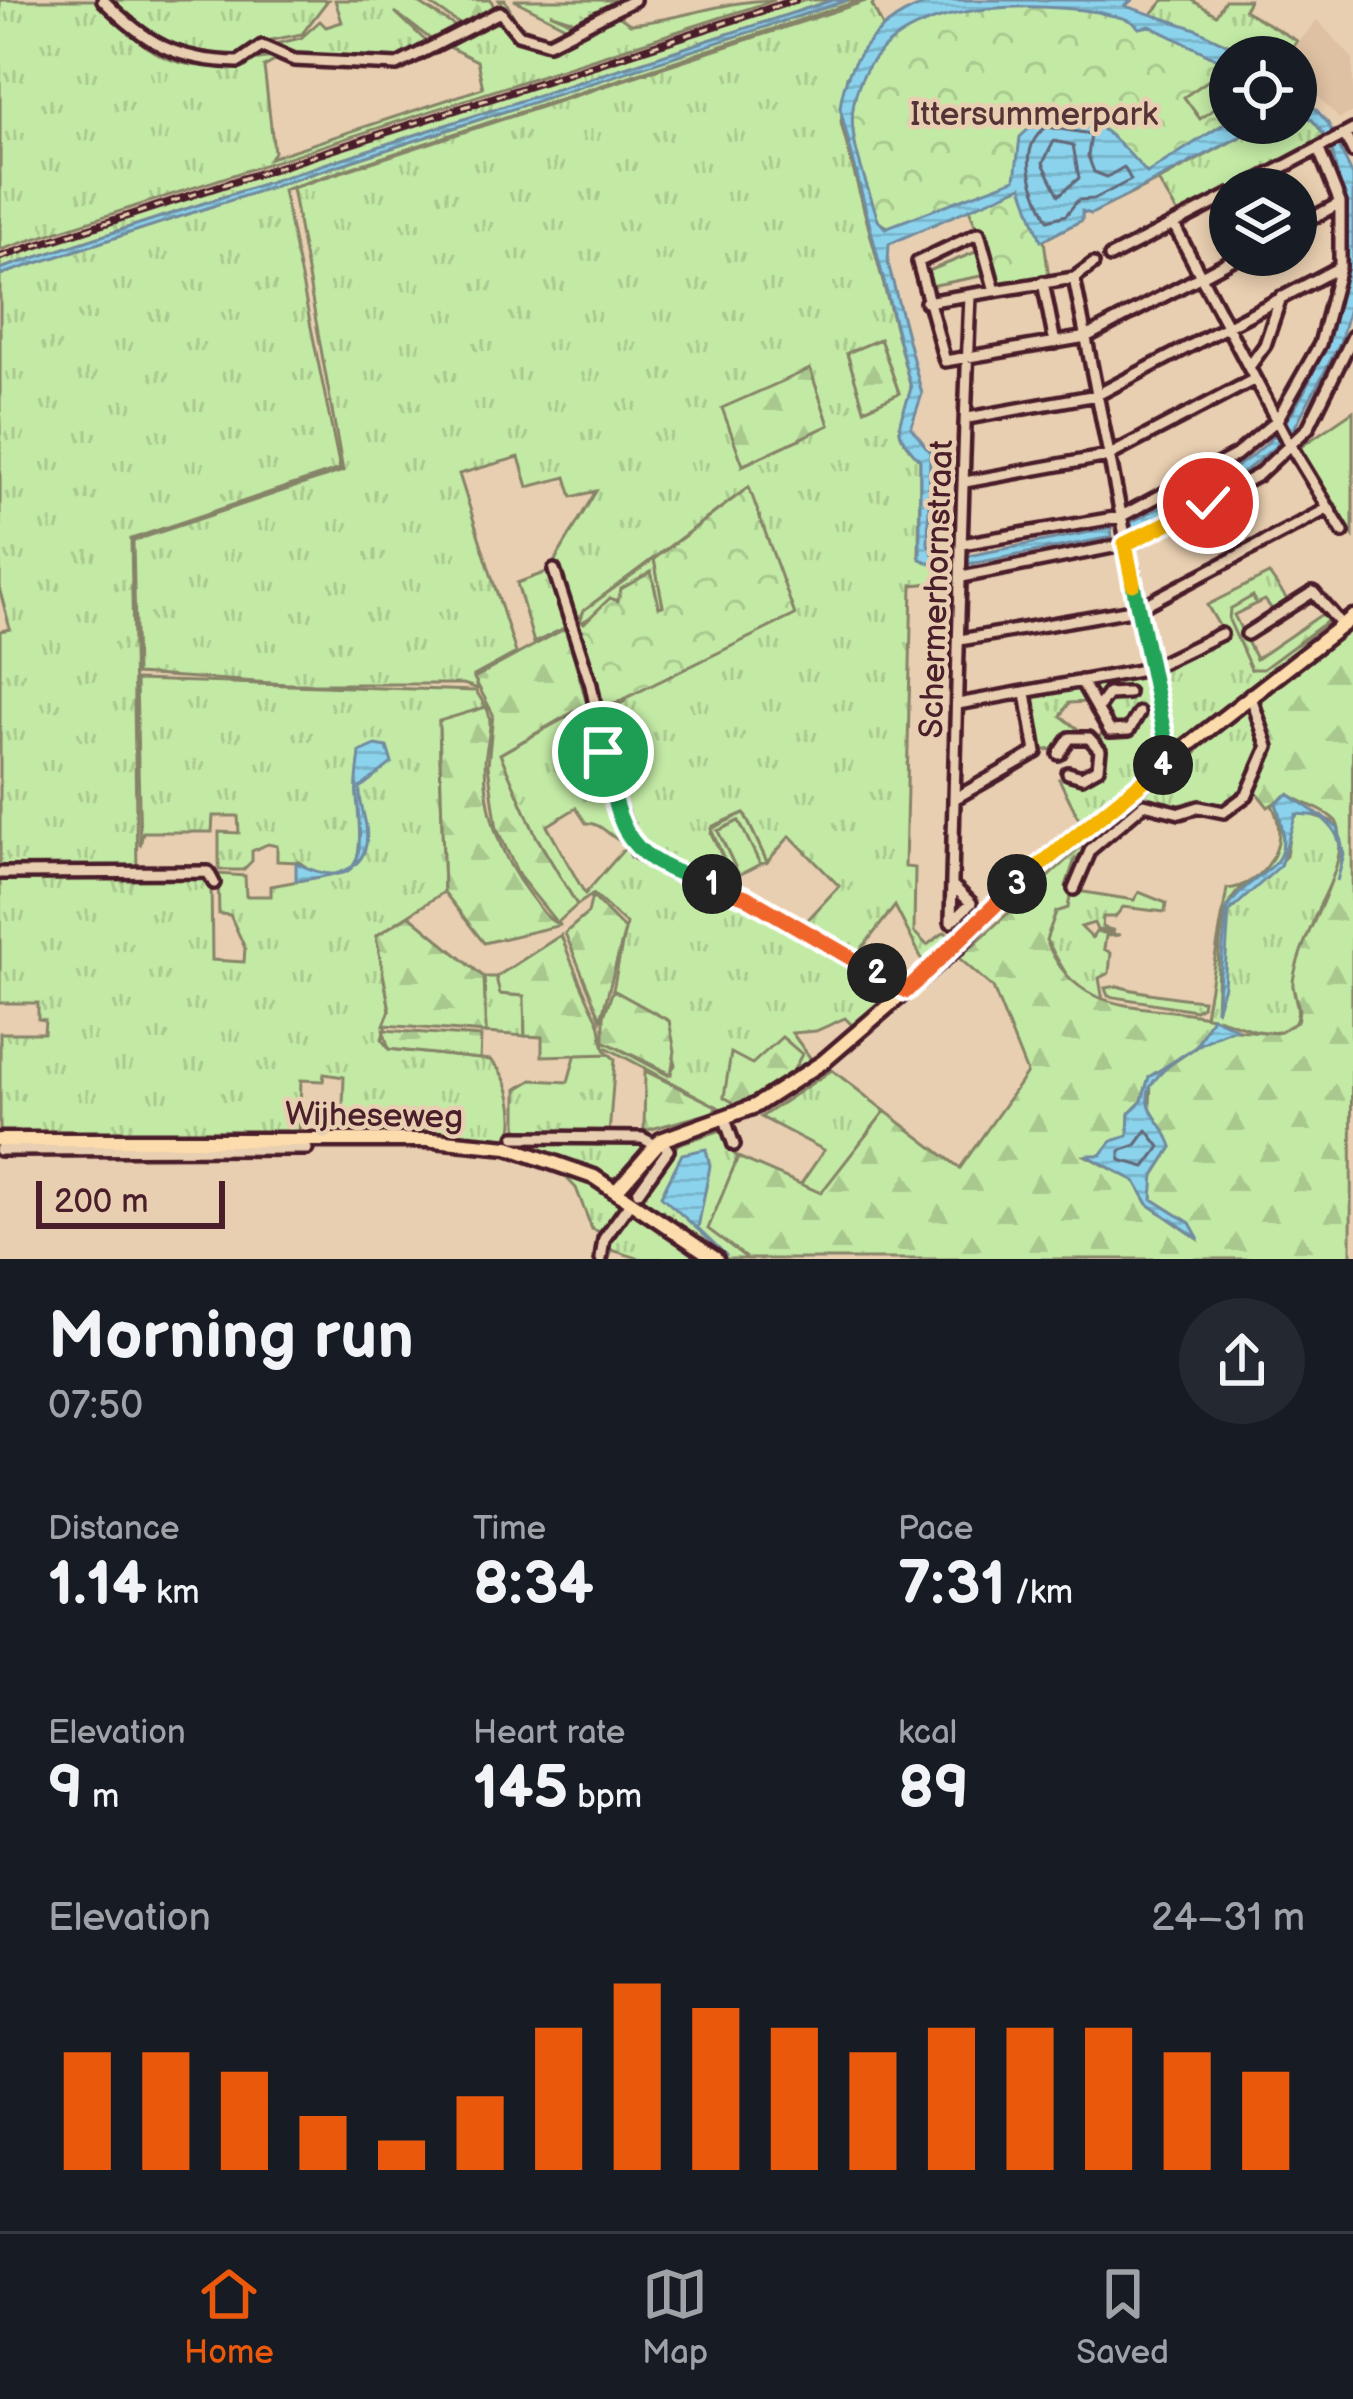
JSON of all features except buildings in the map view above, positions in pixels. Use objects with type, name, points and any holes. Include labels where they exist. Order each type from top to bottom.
[{"type":"main road","points":[[1164,766],[1160,755],[1347,620]]},
{"type":"main road","points":[[617,1190],[657,1142],[725,1119],[802,1077],[906,991],[1005,893],[1164,766],[1180,766],[1174,748]]},
{"type":"main road","name":"Wijheseweg","points":[[0,1140],[485,1143],[549,1158],[617,1190],[716,1259]]},
{"type":"street","points":[[103,0],[151,44],[235,62],[262,46],[294,60],[401,65],[500,12],[518,34],[549,43],[634,0]]},
{"type":"street","points":[[1283,168],[1347,134],[1353,152]]},
{"type":"street","points":[[962,550],[1120,517],[1236,455],[1279,424],[1320,344],[1340,267],[1340,203],[1324,147]]},
{"type":"street","points":[[1317,216],[1340,203]]},
{"type":"street","points":[[1109,257],[1209,206]]},
{"type":"street","points":[[1174,225],[1289,444],[1343,532]]},
{"type":"street","points":[[995,291],[979,233],[918,262],[944,361],[1086,337],[1209,272]]},
{"type":"street","points":[[926,302],[1074,278],[1093,264]]},
{"type":"street","points":[[968,418],[1097,395],[1340,267]]},
{"type":"street","points":[[1074,278],[1149,669],[1174,748]]},
{"type":"street","points":[[1043,282],[1055,343]]},
{"type":"street","name":"Schermerhornstraat","points":[[952,885],[970,296]]},
{"type":"street","points":[[1249,368],[1272,328],[1281,297]]},
{"type":"street","points":[[962,573],[1125,544],[1244,484],[1289,444],[1328,395],[1353,336]]},
{"type":"street","points":[[964,482],[1108,456],[1255,380]]},
{"type":"street","points":[[960,640],[1138,610],[1329,508]]},
{"type":"street","points":[[554,570],[591,685],[608,775],[637,852],[669,871],[734,890],[906,991]]},
{"type":"street","points":[[1247,634],[1274,622],[1312,592],[1347,620]]},
{"type":"street","points":[[958,704],[1149,669],[1221,634]]},
{"type":"street","points":[[1081,681],[1101,724]]},
{"type":"street","points":[[954,799],[1036,751],[1026,693]]},
{"type":"street","points":[[1097,709],[1108,694],[1128,693]]},
{"type":"street","points":[[1074,889],[1091,848],[1144,804],[1180,813],[1199,807],[1228,812],[1239,805],[1268,747],[1250,694]]},
{"type":"street","points":[[1101,724],[1121,733],[1133,727],[1139,713]]},
{"type":"street","points":[[1089,738],[1101,724]]},
{"type":"street","points":[[1059,754],[1070,738],[1089,738],[1100,750],[1098,767],[1082,777],[1068,773]]},
{"type":"street","points":[[0,873],[208,872],[214,883]]},
{"type":"street","points":[[725,1119],[734,1145]]},
{"type":"street","points":[[515,1137],[657,1142],[668,1150],[638,1192]]},
{"type":"street","name":"Wijheseweg","points":[[0,1150],[307,1149]]},
{"type":"street","points":[[601,1259],[604,1239],[627,1208]]},
{"type":"shaded area","points":[[1317,20],[1353,59],[1353,112],[1339,119],[1317,95],[1317,36],[1304,36]]},
{"type":"green space","points":[[0,0],[95,0],[141,43],[170,60],[188,64],[233,67],[278,59],[264,67],[274,152],[270,158],[483,88],[477,61],[445,45],[490,20],[522,41],[546,47],[569,40],[611,11],[630,24],[775,0],[0,250]]},
{"type":"green space","points":[[105,0],[328,0],[302,34],[262,42],[247,57],[221,60],[153,43]]},
{"type":"green space","points":[[335,0],[414,0],[461,30],[437,44],[395,12],[430,45],[406,61],[297,59],[267,46],[301,38],[320,21],[326,27],[342,22]]},
{"type":"green space","points":[[424,0],[491,0],[495,10],[464,27]]},
{"type":"green space","points":[[499,0],[505,0],[518,25],[547,36],[567,27],[514,0],[626,0],[581,23],[550,13],[578,25],[550,39],[520,30]]},
{"type":"green space","points":[[804,0],[833,0],[0,269],[0,260]]},
{"type":"green space","points":[[848,0],[861,0],[283,190],[340,469],[131,539],[137,868],[0,871],[0,631],[10,629],[0,591],[0,275]]},
{"type":"green space","points":[[876,0],[872,5],[883,27],[847,76],[841,123],[911,388],[900,433],[920,460],[919,556],[957,567],[957,581],[912,585],[905,867],[915,868],[914,932],[927,945],[945,932],[955,941],[926,967],[895,906],[855,957],[802,926],[839,886],[790,836],[767,862],[744,813],[713,826],[711,833],[732,877],[720,883],[677,871],[647,855],[624,820],[610,776],[599,711],[624,702],[749,487],[584,610],[574,626],[553,564],[596,491],[572,497],[566,477],[528,487],[519,457],[459,474],[516,653],[474,676],[479,689],[463,684],[288,684],[136,674],[133,541],[343,471],[292,188]],"holes":[[[880,339],[899,393],[865,409],[847,354]],[[810,369],[829,425],[744,465]]]},
{"type":"green space","points":[[1164,0],[1192,0],[1216,15],[1225,0],[1249,0],[1244,10],[1288,36],[1209,36],[1151,15]]},
{"type":"green space","name":"Ittersummerpark","points":[[1068,1],[1150,26],[1209,55],[1209,134],[1150,173],[1155,182],[1091,214],[1082,211],[1082,220],[1044,240],[1049,278],[1002,287],[997,285],[966,200],[893,229],[879,223],[864,181],[852,120],[863,73],[882,48],[907,29],[937,16],[1004,3]]},
{"type":"green space","points":[[1209,80],[1209,113],[1200,119],[1184,97]]},
{"type":"green space","points":[[1317,125],[1327,139],[1272,168],[1209,168],[1209,202],[1180,217],[1158,181],[1227,144],[1317,144]]},
{"type":"green space","points":[[1331,148],[1338,182],[1339,204],[1326,150]]},
{"type":"green space","points":[[1341,220],[1338,293],[1322,349],[1337,290]]},
{"type":"green space","points":[[978,251],[986,275],[930,286],[926,272]]},
{"type":"green space","points":[[880,339],[899,393],[864,409],[847,353]]},
{"type":"green space","points":[[1322,349],[1303,393],[1285,424],[1288,412]]},
{"type":"green space","points":[[810,369],[829,425],[743,465],[722,408]]},
{"type":"green space","points":[[1353,411],[1353,535],[1299,448]]},
{"type":"green space","points":[[1282,442],[1285,447],[1242,479],[1133,537],[1133,531],[1245,471]]},
{"type":"green space","points":[[749,487],[795,615],[599,711],[574,626],[578,619],[584,623],[610,598],[618,601],[621,589],[651,572],[659,607],[663,606],[654,559]]},
{"type":"green space","points":[[654,559],[664,608],[660,610],[651,572],[618,601],[579,624],[584,610]]},
{"type":"green space","points":[[552,570],[592,697],[626,835],[620,841],[586,823],[576,808],[547,826],[585,894],[626,847],[724,889],[897,991],[855,1028],[845,1018],[816,1031],[792,1033],[814,1063],[787,1083],[781,1038],[752,1065],[735,1103],[741,1107],[729,1113],[604,1046],[604,1041],[668,1075],[675,1065],[669,1021],[613,990],[626,924],[593,894],[577,905],[536,836],[500,754],[583,708],[566,627],[534,643],[517,583]]},
{"type":"green space","points":[[1269,574],[1291,605],[1277,616],[1265,600],[1256,604],[1253,597],[1231,609],[1251,669],[1303,641],[1333,617],[1335,622],[1187,740],[1170,741],[1158,669],[1224,634],[1207,605]]},
{"type":"green space","points":[[1253,596],[1256,604],[1234,615],[1256,659],[1328,610],[1333,617],[1263,669],[1251,669],[1229,620],[1230,609]]},
{"type":"green space","points":[[566,628],[587,704],[500,754],[536,836],[577,905],[557,923],[519,876],[497,829],[488,765],[493,714],[474,678]]},
{"type":"green space","points":[[1353,628],[1351,1259],[748,1259],[708,1229],[738,1157],[821,1193],[885,1111],[960,1168],[1027,1073],[993,988],[959,958],[1118,813],[1123,819],[1092,837],[1081,860],[1075,859],[1066,886],[1071,890],[1068,908],[1056,912],[1046,940],[1059,965],[1094,995],[1137,1007],[1212,1017],[1195,1047],[1222,1029],[1277,1033],[1297,1022],[1295,973],[1336,867],[1340,834],[1336,821],[1288,794],[1268,807],[1256,792],[1269,741],[1258,701]],"holes":[[[1189,1052],[1151,1078],[1150,1108],[1172,1147],[1153,1177],[1152,1199],[1190,1223],[1197,1238],[1148,1204],[1135,1181],[1086,1156],[1101,1155],[1128,1136],[1129,1114],[1142,1101],[1149,1077]]]},
{"type":"green space","points":[[1146,675],[1161,745],[1158,756],[1081,823],[1059,779],[1096,776],[1105,757],[1097,739],[1103,732],[1121,737],[1133,732],[1142,713],[1136,710],[1126,728],[1115,730],[1100,712],[1109,697],[1129,698],[1133,693],[1114,688],[1098,698],[1089,687]]},
{"type":"green space","points":[[136,680],[476,691],[486,707],[439,722],[444,892],[376,936],[390,1010],[382,1040],[389,1049],[490,1060],[510,1096],[509,1142],[647,1143],[623,1174],[610,1179],[501,1140],[342,1137],[344,1077],[324,1074],[323,1081],[301,1080],[299,1136],[0,1135],[0,1033],[44,1033],[45,1020],[38,1019],[38,1003],[0,1003],[0,877],[205,876],[211,880],[212,960],[244,962],[245,948],[230,915],[219,914],[218,874],[245,876],[246,896],[271,896],[271,886],[320,877],[299,862],[277,861],[277,846],[268,844],[252,851],[252,861],[243,870],[219,870],[219,832],[239,833],[238,816],[213,816],[212,832],[143,832],[140,846]]},
{"type":"green space","points":[[1075,686],[1089,702],[1069,703],[1061,716],[1083,733],[1068,734],[1053,749],[1040,751],[1028,696]]},
{"type":"green space","points":[[1252,704],[1260,733],[1260,758],[1234,807],[1175,810],[1150,800],[1125,817],[1121,810],[1162,778],[1184,772],[1200,747]]},
{"type":"green space","points":[[486,707],[490,726],[486,780],[496,832],[518,879],[544,913],[561,925],[484,943],[444,892],[439,721]]},
{"type":"green space","points":[[1276,803],[1282,850],[1277,863],[1236,893],[1227,909],[1216,1011],[1229,912],[1286,856],[1292,819],[1301,812],[1332,821],[1340,845],[1336,868],[1295,976],[1296,1021],[1292,1028],[1269,1032],[1205,1016],[1227,889],[1252,880],[1270,861],[1279,835],[1272,805]]},
{"type":"green space","points":[[744,813],[767,862],[760,864],[738,821],[718,831],[739,875],[732,877],[711,829]]},
{"type":"green space","points":[[739,821],[760,864],[739,875],[718,831]]},
{"type":"green space","points":[[1071,890],[1134,900],[1139,892],[1166,903],[1165,912],[1123,907],[1115,917],[1103,917],[1102,927],[1115,931],[1097,930],[1094,923],[1081,927],[1092,938],[1096,932],[1120,935],[1106,936],[1104,949],[1111,953],[1109,973],[1099,978],[1103,1001],[1072,984],[1046,940],[1049,923]]},
{"type":"green space","points":[[592,896],[625,930],[601,1019],[565,933],[588,913]]},
{"type":"green space","points":[[409,915],[484,977],[486,1033],[384,1025],[390,1010],[376,936]]},
{"type":"green space","points":[[561,935],[609,1054],[542,1056],[542,1037],[525,1036],[524,996],[500,994],[496,977]]},
{"type":"green space","points":[[484,977],[496,977],[501,994],[524,996],[525,1036],[486,1033]]},
{"type":"green space","points":[[1105,988],[1203,1000],[1202,1006],[1195,1010],[1108,996]]},
{"type":"green space","points":[[613,990],[669,1021],[675,1051],[671,1074],[604,1041],[604,1016]]},
{"type":"green space","points":[[383,1030],[481,1037],[480,1059],[389,1049]]},
{"type":"green space","points":[[782,1037],[802,1054],[787,1083],[741,1107],[724,1097],[731,1053],[752,1064]]},
{"type":"green space","points":[[576,1053],[609,1054],[615,1059],[609,1135],[517,1134],[517,1089],[532,1080],[568,1082]]},
{"type":"green space","points":[[832,1070],[885,1111],[821,1194],[801,1184],[824,1150],[761,1117]]},
{"type":"green space","points":[[645,1071],[716,1106],[714,1112],[644,1131]]},
{"type":"green space","points":[[725,1129],[731,1151],[738,1157],[709,1228],[748,1259],[722,1259],[637,1198],[678,1144]]},
{"type":"green space","points":[[556,1167],[626,1203],[605,1234],[592,1229],[576,1188]]},
{"type":"green space","points":[[632,1207],[708,1259],[641,1259],[612,1250],[609,1259],[603,1259],[608,1239]]},
{"type":"water","points":[[833,0],[848,0],[0,275],[0,269]]},
{"type":"water","points":[[940,0],[1132,0],[1125,6],[1210,36],[1209,55],[1150,26],[1139,28],[1098,12],[1030,7],[954,14],[890,43],[867,68],[854,102],[855,146],[878,220],[885,228],[1015,179],[1020,137],[1044,115],[1091,123],[1147,173],[1209,133],[1209,144],[1226,144],[1091,214],[1082,211],[1082,220],[1041,241],[1022,186],[889,244],[888,263],[922,394],[911,427],[930,452],[928,544],[933,554],[947,560],[1111,528],[1112,537],[944,569],[920,559],[920,460],[900,433],[911,388],[840,108],[861,53],[887,25]]},
{"type":"water","points":[[1317,111],[1328,123],[1353,176],[1353,292],[1340,343],[1291,434],[1245,471],[1133,531],[1131,522],[1252,456],[1290,415],[1309,382],[1323,345],[1339,264],[1338,185],[1332,149],[1321,131]]},
{"type":"water","points":[[376,745],[387,747],[392,763],[360,788],[366,843],[363,855],[356,864],[352,866],[359,850],[356,787],[360,752]]},
{"type":"water","points":[[1288,794],[1319,816],[1296,814],[1280,866],[1229,912],[1224,986],[1216,1011],[1227,909],[1279,857],[1283,844],[1276,803]]},
{"type":"water","points":[[1319,816],[1338,828],[1344,855],[1337,881],[1341,848],[1331,827]]},
{"type":"water","points":[[296,863],[319,872],[334,874],[296,881]]},
{"type":"water","points":[[1212,1017],[1238,1029],[1228,1031],[1196,1047]]},
{"type":"water","points":[[1179,1058],[1158,1076],[1148,1097],[1172,1147],[1154,1175],[1152,1199],[1190,1223],[1199,1239],[1148,1204],[1135,1181],[1086,1155],[1101,1155],[1112,1141],[1128,1136],[1129,1114],[1142,1101],[1149,1077]]},
{"type":"water","points":[[706,1149],[710,1166],[698,1228],[727,1256],[661,1196],[682,1154]]},
{"type":"railway","points":[[0,257],[795,0]]},
{"type":"route","points":[[603,752],[620,815],[632,845],[642,856],[658,867],[734,890],[906,991],[958,946],[1005,893],[1164,766],[1160,755],[1167,747],[1125,544],[1208,503]]}]
